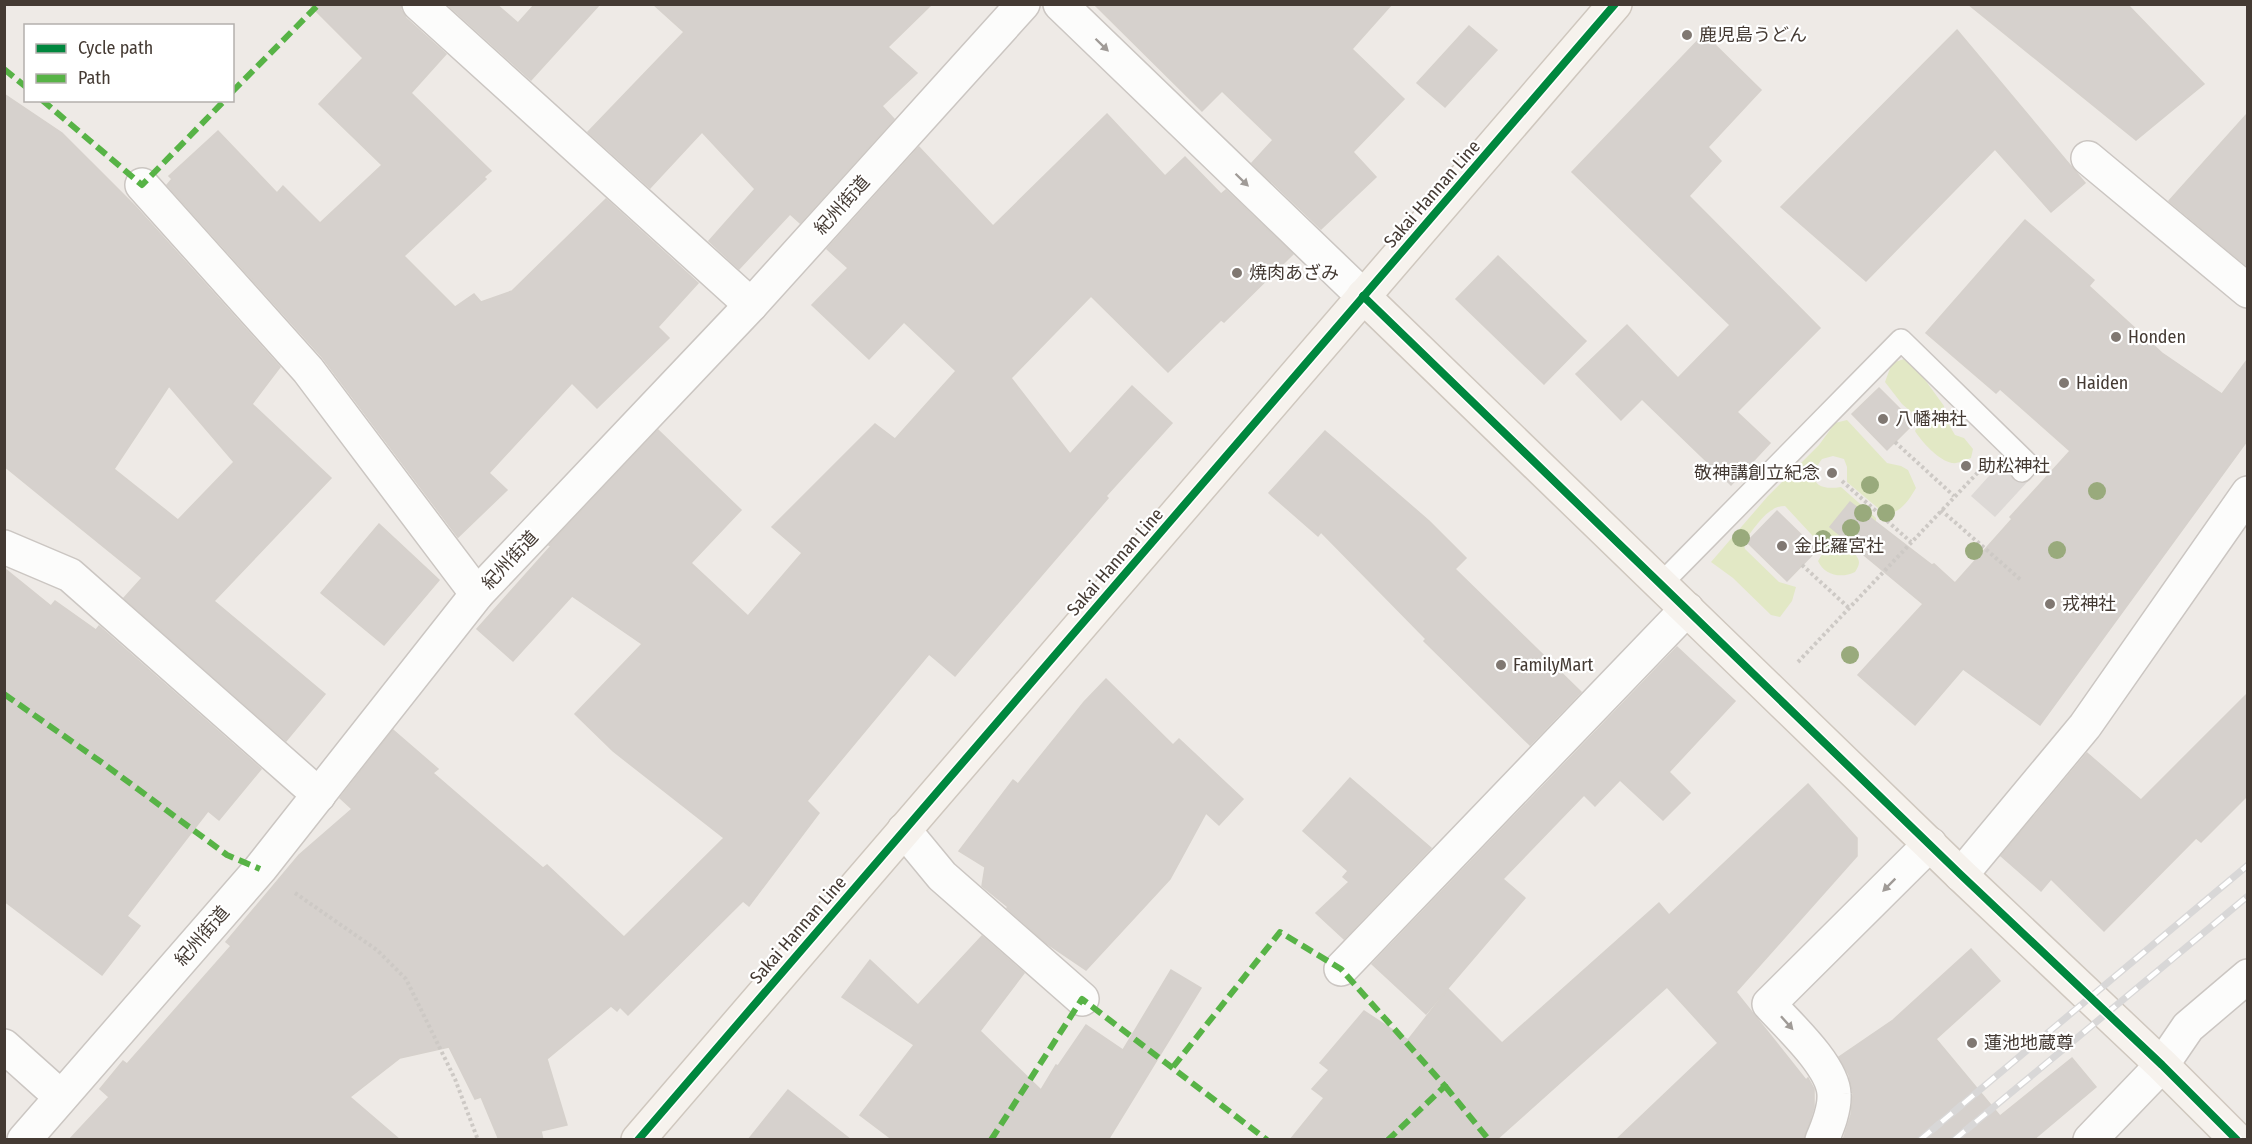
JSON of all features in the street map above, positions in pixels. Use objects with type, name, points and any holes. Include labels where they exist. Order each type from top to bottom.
[{"type":"main road","name":"Sakai Hannan Line","points":[[638,1140],[1615,4]]},
{"type":"main road","points":[[1363,296],[2162,1065],[2237,1140]]},
{"type":"street","points":[[419,4],[752,305]]},
{"type":"street","name":"紀州街道","points":[[24,1140],[260,869],[477,594],[752,305],[1023,4]]},
{"type":"street","points":[[1060,4],[1363,296]]},
{"type":"street","points":[[2088,158],[2247,291]]},
{"type":"street","points":[[142,185],[308,370],[477,594]]},
{"type":"street","points":[[1962,875],[2085,726],[2247,493]]},
{"type":"street","points":[[4,547],[70,575],[319,795]]},
{"type":"street","points":[[1341,969],[1687,609]]},
{"type":"street","points":[[904,830],[942,876],[1082,999]]},
{"type":"street","points":[[1822,1140],[1832,1111],[1834,1094],[1831,1080],[1818,1057],[1769,1004],[1930,844]]},
{"type":"street","points":[[2090,1140],[2162,1065],[2188,1027],[2247,976]]},
{"type":"street","points":[[4,1046],[61,1097]]},
{"type":"lane","points":[[1661,584],[1901,340],[2028,464],[2022,471]]},
{"type":"path","points":[[1895,442],[1954,496]]},
{"type":"path","points":[[1796,665],[1989,460]]},
{"type":"path","points":[[1842,481],[1911,543]]},
{"type":"path","points":[[1941,510],[2021,580]]},
{"type":"path","points":[[1802,565],[1849,608]]},
{"type":"path","points":[[260,869],[377,950],[405,979],[455,1079],[478,1140]]},
{"type":"green space","points":[[1904,359],[1915,366],[1944,406],[1945,418],[1955,435],[1964,438],[1973,449],[1971,458],[1957,463],[1947,461],[1931,450],[1915,431],[1919,424],[1915,415],[1902,404],[1885,382],[1892,363]]},
{"type":"green space","points":[[1847,420],[1887,463],[1908,470],[1916,488],[1900,509],[1885,514],[1847,482],[1847,467],[1844,459],[1833,456],[1822,459],[1815,473],[1817,483],[1826,487],[1841,487],[1876,518],[1876,522],[1854,553],[1859,563],[1855,572],[1839,575],[1824,570],[1818,561],[1824,551],[1823,547],[1785,506],[1772,510],[1761,519],[1743,542],[1745,549],[1779,582],[1796,587],[1792,601],[1780,617],[1771,615],[1733,578],[1711,562],[1768,496],[1819,445],[1835,423]]},
{"type":"shaded area","points":[[2006,457],[2030,479],[1995,517],[1971,496]]},
{"type":"building","points":[[309,4],[401,4],[401,10],[406,18],[446,54],[411,93],[491,171],[484,177],[486,179],[404,256],[455,307],[474,294],[481,302],[512,291],[606,199],[698,283],[658,327],[669,338],[597,408],[572,383],[489,473],[507,490],[458,537],[322,357],[167,185],[172,179],[169,176],[218,131],[277,193],[283,186],[320,223],[382,165],[319,104],[363,58]]},
{"type":"building","points":[[447,4],[496,4],[518,23],[535,4],[600,4],[531,80]]},
{"type":"building","points":[[653,4],[932,4],[888,47],[917,73],[882,106],[894,119],[800,223],[790,214],[739,269],[709,241],[755,189],[702,132],[650,188],[588,132],[684,32]]},
{"type":"building","points":[[1094,4],[1392,4],[1352,49],[1404,99],[1353,152],[1376,177],[1321,229],[1252,163],[1273,140],[1222,91],[1202,111]]},
{"type":"building","points":[[1968,4],[2127,4],[2204,84],[2136,140]]},
{"type":"building","points":[[1469,26],[1497,50],[1445,107],[1417,83]]},
{"type":"building","points":[[1957,30],[2085,183],[2051,212],[1995,149],[1866,281],[1781,207]]},
{"type":"building","points":[[1704,34],[1761,90],[1708,147],[1721,161],[1689,196],[1820,328],[1737,412],[1770,443],[1731,485],[1642,399],[1621,420],[1576,374],[1627,325],[1678,378],[1730,325],[1572,172]]},
{"type":"building","points":[[4,94],[62,133],[136,207],[280,367],[252,404],[331,478],[214,601],[325,694],[286,741],[124,598],[142,578],[4,466]],"holes":[[[169,386],[234,462],[178,520],[114,469]]]},
{"type":"building","points":[[1107,114],[1165,176],[1185,157],[1221,194],[1226,190],[1293,254],[1224,322],[1221,320],[1168,372],[1091,296],[1011,378],[1070,454],[1132,386],[1172,423],[1106,496],[1108,498],[955,676],[929,654],[807,801],[819,813],[749,906],[743,901],[628,1015],[620,1007],[617,1011],[611,1006],[547,1059],[567,1125],[541,1131],[543,1140],[499,1140],[481,1097],[475,1099],[449,1047],[400,1058],[350,1097],[400,1140],[69,1140],[109,1097],[100,1089],[123,1061],[127,1064],[231,946],[226,942],[299,855],[352,809],[340,798],[393,730],[438,769],[433,773],[543,868],[547,865],[624,937],[724,838],[613,751],[575,714],[642,644],[572,596],[513,661],[477,629],[551,546],[549,545],[658,430],[741,510],[691,563],[748,616],[802,553],[772,527],[875,424],[895,439],[956,371],[904,322],[869,359],[812,305],[848,268],[827,249],[919,147],[993,226]]},
{"type":"building","points":[[2247,114],[2247,266],[2169,201]]},
{"type":"building","points":[[2025,220],[2094,280],[2089,286],[2162,353],[2222,394],[2247,360],[2247,441],[2040,725],[1963,669],[1915,725],[1858,675],[1923,604],[1830,527],[1850,502],[1932,565],[1934,564],[1955,583],[2012,519],[2010,517],[2070,451],[2000,389],[1996,393],[1926,333]]},
{"type":"building","points":[[1498,256],[1586,341],[1544,384],[1456,299]]},
{"type":"building","name":"八幡神社","points":[[1879,388],[1914,423],[1887,450],[1852,414]]},
{"type":"building","points":[[1325,431],[1429,521],[1466,558],[1455,569],[1581,692],[1530,745],[1424,641],[1426,639],[1321,532],[1318,536],[1269,493]]},
{"type":"building","name":"金比羅宮社","points":[[1777,511],[1817,550],[1787,581],[1747,542]]},
{"type":"building","points":[[379,524],[439,580],[384,645],[321,593]]},
{"type":"building","points":[[4,568],[51,606],[55,601],[96,630],[99,626],[261,769],[219,820],[208,811],[127,916],[140,926],[102,975],[4,901]]},
{"type":"building","points":[[1677,647],[1735,701],[1669,772],[1690,793],[1663,820],[1620,780],[1595,806],[1584,795],[1503,879],[1525,898],[1426,1014],[1372,964]]},
{"type":"building","points":[[1106,679],[1173,745],[1179,739],[1243,799],[1219,825],[1206,813],[1170,879],[1086,970],[1046,943],[982,886],[985,867],[959,851],[1013,780],[1018,784],[1084,702]]},
{"type":"building","points":[[2247,694],[2247,796],[2201,842],[2196,838],[2104,931],[2051,879],[2041,891],[2001,856],[2087,753],[2141,800]]},
{"type":"building","points":[[1350,778],[1431,848],[1344,939],[1316,913],[1349,882],[1343,877],[1348,871],[1303,831]]},
{"type":"building","points":[[1808,784],[1857,838],[1857,856],[1736,992],[1806,1080],[1808,1078],[1814,1089],[1814,1107],[1804,1140],[1616,1140],[1718,1043],[1667,987],[1496,1140],[1290,1140],[1324,1098],[1312,1089],[1329,1070],[1320,1063],[1364,1011],[1408,1040],[1448,989],[1502,1043],[1659,903],[1669,915]]},
{"type":"building","points":[[982,936],[1024,973],[980,1031],[1041,1090],[1056,1065],[1058,1066],[1086,1025],[1123,1050],[1171,970],[1201,988],[1108,1140],[893,1140],[860,1115],[914,1045],[842,997],[870,960],[918,1005]]},
{"type":"building","points":[[1971,949],[2000,981],[1936,1039],[2000,1116],[2072,1058],[2096,1087],[2033,1140],[1843,1140],[1851,1115],[1853,1094],[1849,1075],[1839,1057],[1893,1020]]},
{"type":"building","points":[[788,1090],[851,1140],[748,1140]]},
{"type":"railway","points":[[1920,1140],[2248,865]]},
{"type":"railway","points":[[1954,1140],[2248,896]]},
{"type":"marked path","points":[[234,90],[319,4]]},
{"type":"marked path","points":[[4,69],[24,85]]},
{"type":"marked path","points":[[44,102],[142,185],[223,102]]},
{"type":"marked path","points":[[4,694],[227,855],[260,869]]},
{"type":"marked path","points":[[1173,1067],[1280,932],[1341,969],[1445,1086],[1388,1140]]},
{"type":"marked path","points":[[991,1140],[1082,999],[1267,1140]]},
{"type":"marked path","points":[[1445,1086],[1489,1140]]},
{"type":"cycle path","points":[[638,1140],[1615,4]]},
{"type":"cycle path","points":[[1363,296],[1961,875],[2162,1065],[2237,1140]]},
{"type":"place","name":"鹿児島うどん","points":[[1687,35]]},
{"type":"place","name":"焼肉あざみ","points":[[1237,273]]},
{"type":"place","name":"Honden","points":[[2116,337]]},
{"type":"place","name":"Haiden","points":[[2064,383]]},
{"type":"place","name":"八幡神社","points":[[1883,419]]},
{"type":"place","name":"助松神社","points":[[1966,466]]},
{"type":"place","name":"敬神講創立紀念","points":[[1832,473]]},
{"type":"place","name":"金比羅宮社","points":[[1782,546]]},
{"type":"place","name":"戎神社","points":[[2050,604]]},
{"type":"place","name":"FamilyMart","points":[[1501,665]]},
{"type":"place","name":"蓮池地蔵尊","points":[[1972,1043]]}]
